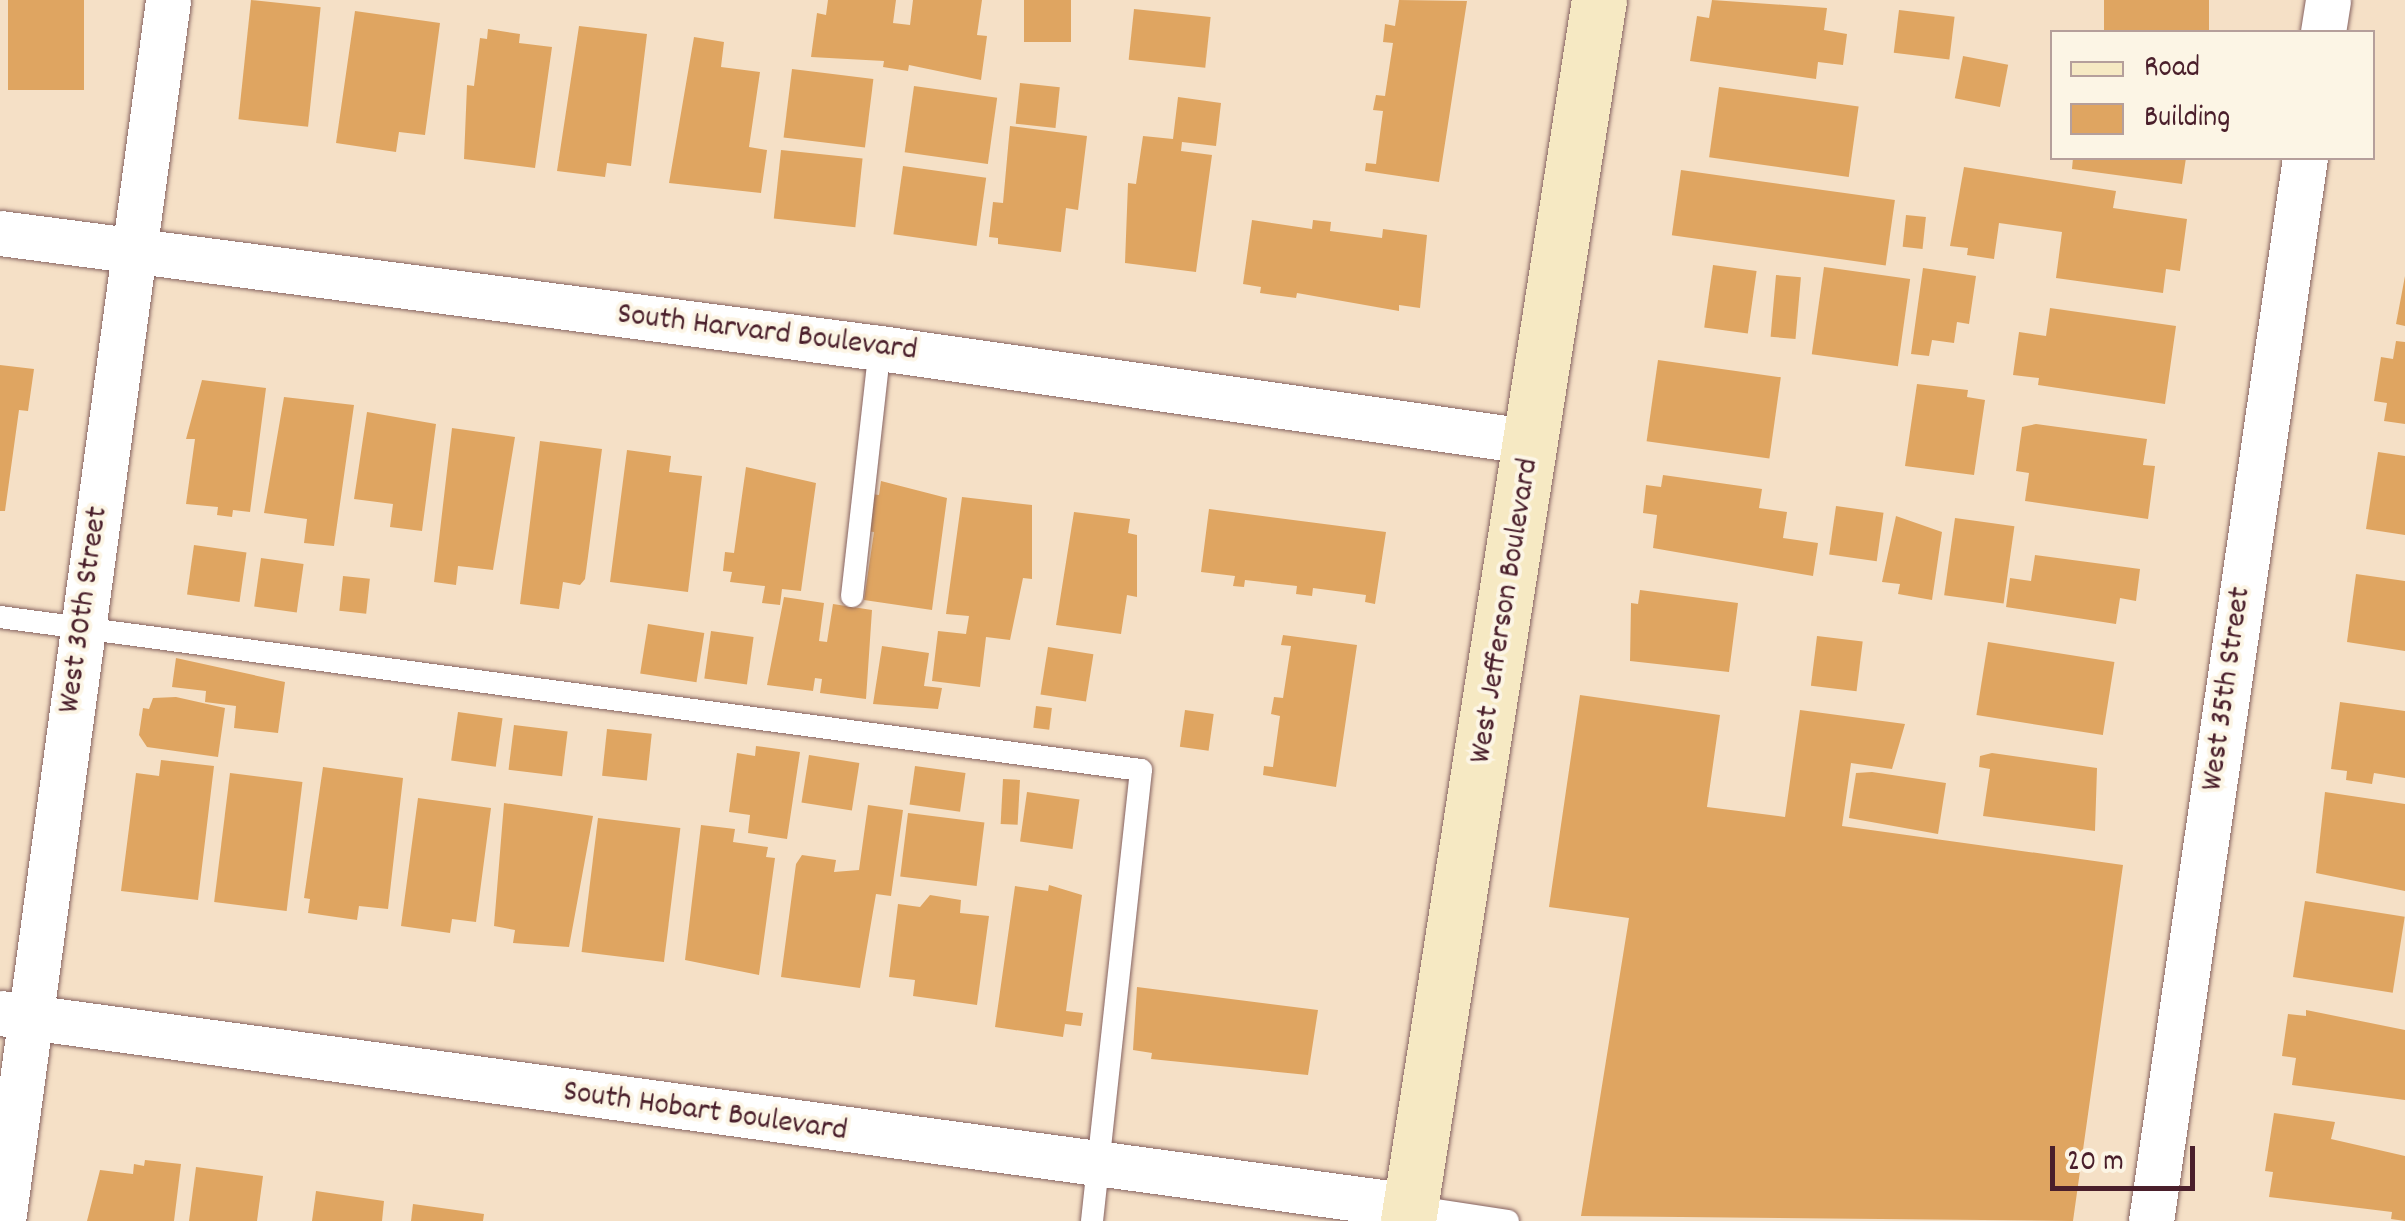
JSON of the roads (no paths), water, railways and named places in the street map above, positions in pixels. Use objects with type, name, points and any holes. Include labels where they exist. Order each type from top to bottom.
[{"type":"main road","name":"West Jefferson Boulevard","points":[[1409,1214],[1533,442],[1599,0]]},
{"type":"street","name":"West 30th Street","points":[[3,1221],[15,1016],[82,629],[168,0]]},
{"type":"street","points":[[2323,30],[2328,0]]},
{"type":"street","name":"West 35th Street","points":[[2151,1221],[2305,160]]},
{"type":"street","name":"South Harvard Boulevard","points":[[0,233],[880,348],[1533,442]]},
{"type":"street","name":"South Hobart Boulevard","points":[[15,1016],[1409,1214]]},
{"type":"lane","points":[[852,596],[880,348]]},
{"type":"lane","points":[[0,617],[1141,770],[1092,1221]]},
{"type":"lane","points":[[1409,1214],[1508,1221]]}]
